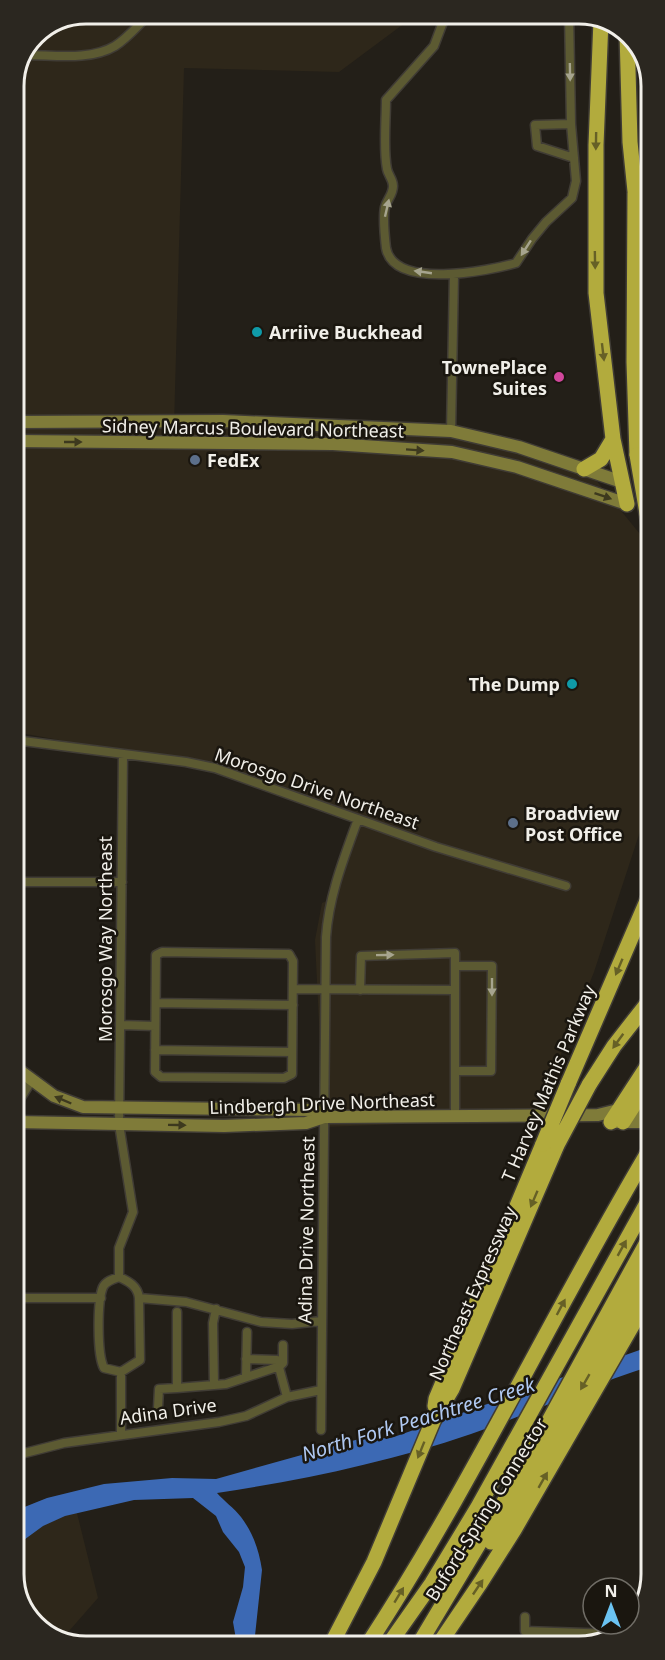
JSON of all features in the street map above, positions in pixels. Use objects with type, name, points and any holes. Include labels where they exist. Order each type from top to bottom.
[{"type":"highway","points":[[601,28],[596,145],[596,279],[613,439],[627,504]]},
{"type":"highway","points":[[627,46],[628,107],[641,240]]},
{"type":"highway","points":[[635,193],[634,362],[637,455],[641,478]]},
{"type":"highway","points":[[584,469],[600,459],[613,439]]},
{"type":"highway","name":"T Harvey Mathis Parkway","points":[[433,1421],[436,1399],[550,1145],[568,1084],[641,915]]},
{"type":"highway","name":"Northeast Expressway","points":[[336,1636],[374,1562],[433,1421],[452,1389],[550,1145],[614,1046],[641,1012]]},
{"type":"highway","points":[[616,1116],[641,1076]]},
{"type":"highway","points":[[616,1116],[641,1090]]},
{"type":"highway","points":[[373,1636],[429,1546],[483,1451],[641,1164]]},
{"type":"highway","points":[[394,1636],[456,1546],[641,1214]]},
{"type":"highway","points":[[426,1636],[540,1437],[641,1253]]},
{"type":"highway","name":"Buford-Spring Connector","points":[[428,1636],[440,1621],[504,1522],[641,1284]]},
{"type":"highway","name":"Buford-Spring Connector","points":[[444,1636],[492,1565],[641,1311]]},
{"type":"main road","name":"Sidney Marcus Boulevard Northeast","points":[[24,422],[223,421],[451,431],[509,444],[622,482]]},
{"type":"main road","name":"Sidney Marcus Boulevard Northeast","points":[[24,441],[322,444],[452,452],[507,464],[627,504]]},
{"type":"main road","points":[[24,1074],[54,1096],[83,1107],[315,1110],[324,1117]]},
{"type":"main road","name":"Lindbergh Drive Northeast","points":[[24,1122],[224,1126],[306,1123],[324,1117],[616,1116],[641,1112]]},
{"type":"main road","name":"Lindbergh Drive Northeast","points":[[616,1116],[641,1120]]},
{"type":"street","points":[[32,55],[89,55],[103,52],[117,44],[139,24]]},
{"type":"street","points":[[442,24],[434,46],[386,100],[387,170],[393,182],[393,193],[385,207],[386,246],[388,256],[394,264],[414,271],[454,275],[492,270],[516,263],[546,222],[572,198],[576,181],[571,124],[569,24]]},
{"type":"street","points":[[571,124],[535,125],[537,146],[574,158]]},
{"type":"street","points":[[451,431],[454,275]]},
{"type":"street","name":"Morosgo Drive Northeast","points":[[24,741],[214,768],[435,847],[566,886]]},
{"type":"street","name":"Morosgo Way Northeast","points":[[119,1277],[119,1248],[133,1212],[119,1124],[123,754]]},
{"type":"street","name":"Adina Drive Northeast","points":[[321,1430],[326,937],[336,880],[358,819]]},
{"type":"street","points":[[24,882],[122,882]]},
{"type":"street","points":[[162,952],[289,954],[293,961],[293,989],[292,1074],[284,1078],[161,1077],[155,1072],[156,955],[162,952]]},
{"type":"street","points":[[360,990],[361,956],[455,953],[456,1116]]},
{"type":"street","points":[[455,966],[492,966],[491,1071],[455,1071]]},
{"type":"street","points":[[293,989],[455,990]]},
{"type":"street","points":[[156,1003],[293,1005]]},
{"type":"street","points":[[121,1025],[155,1026]]},
{"type":"street","points":[[155,1050],[292,1052]]},
{"type":"street","points":[[24,1084],[29,1078]]},
{"type":"street","points":[[24,1090],[29,1078]]},
{"type":"street","points":[[119,1277],[129,1281],[136,1288],[139,1298],[140,1360],[121,1372],[109,1371],[104,1368],[100,1358],[101,1298],[104,1286],[119,1277]]},
{"type":"street","points":[[24,1298],[101,1298]]},
{"type":"street","points":[[139,1298],[186,1302],[261,1322],[292,1324],[321,1321]]},
{"type":"street","points":[[214,1385],[213,1323],[216,1309]]},
{"type":"street","points":[[177,1312],[177,1388]]},
{"type":"street","points":[[246,1332],[246,1376]]},
{"type":"street","points":[[158,1408],[159,1389],[226,1384],[280,1366],[283,1363],[283,1345]]},
{"type":"street","points":[[246,1359],[277,1360],[286,1397]]},
{"type":"street","points":[[121,1372],[121,1434]]},
{"type":"street","name":"Adina Drive","points":[[24,1453],[64,1443],[219,1422],[246,1416],[286,1397],[321,1390]]},
{"type":"street","points":[[525,1617],[525,1631],[581,1633]]},
{"type":"shaded area","points":[[404,24],[339,72],[184,68],[174,426],[371,429],[458,438],[586,468],[641,535],[641,828],[594,972],[535,1119],[324,1127],[315,940],[322,903],[331,899],[360,823],[202,766],[24,734],[24,82],[26,70],[34,51],[42,42],[51,34],[74,25]]},
{"type":"shaded area","points":[[75,1505],[98,1598],[67,1633],[48,1623],[30,1602],[24,1574],[24,1517]]},
{"type":"water","points":[[641,1350],[641,1370],[471,1434],[346,1469],[217,1493],[245,1523],[259,1556],[262,1570],[255,1636],[235,1636],[233,1622],[243,1587],[245,1567],[239,1552],[223,1532],[216,1516],[193,1498],[134,1500],[65,1516],[43,1526],[24,1540],[24,1507],[47,1498],[104,1484],[172,1478],[216,1479],[359,1439],[391,1438]]},
{"type":"place","name":"Arriive Buckhead","points":[[257,332]]},
{"type":"place","name":"TownePlace Suites","points":[[559,377]]},
{"type":"place","name":"FedEx","points":[[195,460]]},
{"type":"place","name":"The Dump","points":[[572,684]]},
{"type":"place","name":"Broadview Post Office","points":[[513,823]]},
{"type":"water label","name":"North Fork Peachtree Creek","points":[[418,1419]]}]
